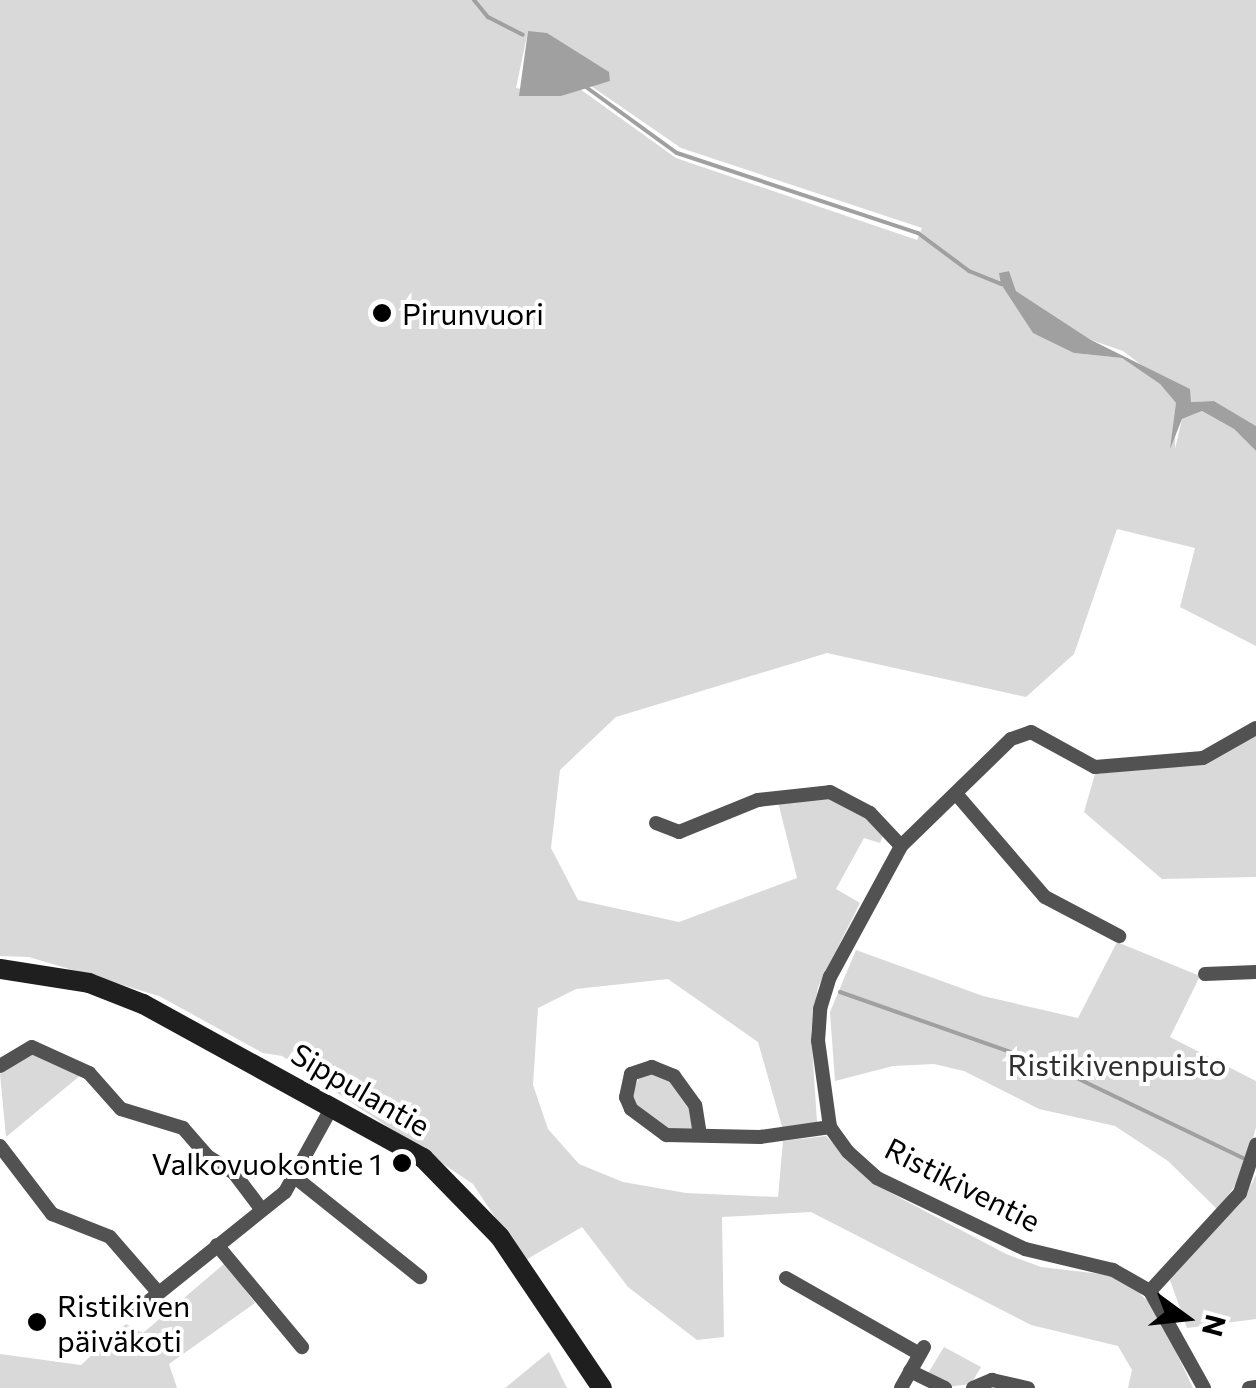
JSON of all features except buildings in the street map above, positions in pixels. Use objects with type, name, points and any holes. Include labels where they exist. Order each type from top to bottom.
[{"type":"street","points":[[700,1135],[695,1105],[674,1076],[652,1066],[631,1074],[626,1098],[647,1126],[666,1135],[760,1137],[830,1127],[818,1042],[820,1009],[830,977],[902,846],[958,796],[1012,739],[1031,732],[1095,767],[1204,758],[1256,728]]},
{"type":"street","points":[[656,823],[679,832],[758,800],[830,792],[870,813],[902,846]]},
{"type":"street","points":[[958,796],[1045,897],[1119,936]]},
{"type":"street","name":"Sippulantie","points":[[0,969],[74,980],[143,1004],[333,1105],[423,1158],[470,1200],[602,1388]]},
{"type":"street","points":[[1206,974],[1256,972]]},
{"type":"street","points":[[0,1066],[37,1047],[89,1073],[121,1109],[182,1128],[207,1156],[234,1173],[262,1210]]},
{"type":"street","points":[[139,1309],[156,1290],[262,1210],[296,1178],[333,1105]]},
{"type":"street","name":"Ristikiventie","points":[[830,1127],[876,1178],[1025,1248],[1113,1270],[1150,1291]]},
{"type":"street","points":[[1204,1388],[1150,1291],[1240,1193],[1256,1145]]},
{"type":"street","points":[[0,1146],[52,1214],[115,1241],[156,1290]]},
{"type":"street","points":[[296,1178],[420,1277]]},
{"type":"street","points":[[216,1245],[302,1347]]},
{"type":"street","points":[[786,1278],[922,1350],[901,1388]]},
{"type":"street","points":[[910,1371],[944,1388]]},
{"type":"street","points":[[972,1388],[992,1380],[1028,1388]]},
{"type":"green space","points":[[0,0],[1256,0],[1256,426],[1214,401],[1190,402],[1123,351],[1091,340],[1016,291],[1009,271],[999,273],[1074,353],[1122,358],[1160,384],[1176,403],[1175,449],[1182,419],[1202,411],[1234,429],[1256,451],[1256,646],[1180,607],[1195,548],[1117,529],[1074,654],[1026,697],[827,653],[616,717],[560,770],[551,848],[578,900],[679,922],[797,878],[778,802],[829,798],[867,818],[883,836],[880,843],[864,838],[836,889],[860,903],[818,987],[811,1031],[817,1122],[783,1130],[758,1042],[668,979],[576,989],[538,1008],[533,1085],[548,1129],[579,1164],[623,1182],[686,1193],[778,1197],[783,1141],[826,1136],[872,1183],[1006,1254],[1041,1267],[1109,1275],[1137,1291],[1156,1309],[1193,1388],[1128,1388],[1132,1370],[1118,1346],[1031,1325],[811,1212],[722,1217],[724,1337],[697,1340],[628,1287],[582,1227],[524,1261],[473,1184],[282,1056],[263,1053],[159,996],[29,957],[0,956]],"holes":[[[528,31],[608,72],[610,81],[591,86],[681,148],[922,228],[917,240],[676,158],[580,89],[561,96],[516,88]]]},
{"type":"green space","points":[[1256,733],[1256,877],[1162,879],[1084,812],[1095,774],[1200,764]]},
{"type":"green space","name":"Ristikivenpuisto","points":[[1117,942],[1200,976],[1170,1037],[1256,1081],[1256,1127],[1245,1171],[1218,1210],[1168,1161],[1115,1126],[1039,1109],[964,1071],[934,1064],[893,1066],[835,1081],[830,1012],[856,950],[983,996],[1078,1018]]},
{"type":"green space","points":[[30,1053],[82,1074],[6,1137],[0,1074]]},
{"type":"green space","points":[[641,1073],[667,1075],[692,1111],[693,1130],[661,1129],[645,1116],[631,1097]]},
{"type":"green space","points":[[1256,1175],[1256,1319],[1187,1328],[1170,1280],[1245,1197]]},
{"type":"green space","points":[[225,1263],[255,1303],[169,1364],[177,1388],[0,1388],[0,1354],[81,1365],[126,1324],[143,1333]]},
{"type":"green space","points":[[944,1347],[981,1367],[971,1384],[947,1387],[927,1375]]},
{"type":"green space","points":[[549,1352],[567,1388],[505,1388]]},
{"type":"shaded area","points":[[528,31],[547,33],[609,72],[610,81],[561,96],[519,96]]},
{"type":"shaded area","points":[[1009,271],[1016,291],[1091,340],[1190,389],[1191,402],[1214,401],[1256,426],[1256,451],[1234,429],[1202,411],[1182,419],[1170,449],[1176,403],[1160,384],[1122,358],[1074,353],[1033,333],[1001,284],[999,273]]},
{"type":"waterway","points":[[474,0],[488,17],[523,35]]},
{"type":"waterway","points":[[586,87],[677,153],[918,233],[969,271],[1001,284]]},
{"type":"waterway","points":[[840,992],[1045,1064]]},
{"type":"waterway","points":[[1060,1070],[1243,1158]]},
{"type":"place","name":"Pirunvuori","points":[[382,313]]},
{"type":"place","name":"Valkovuokontie 1","points":[[402,1163]]},
{"type":"place","name":"Ristikiven päiväkoti","points":[[37,1322]]}]
